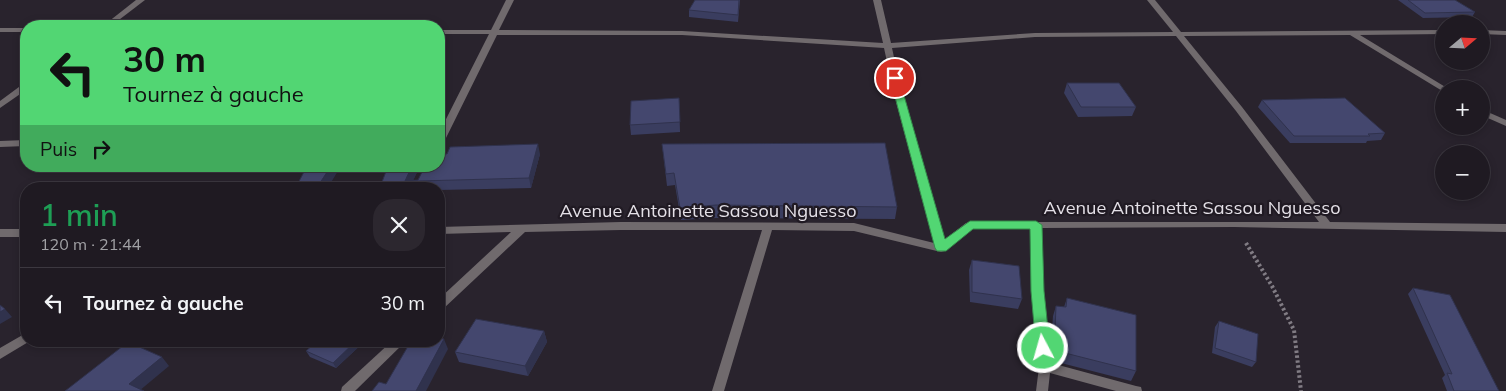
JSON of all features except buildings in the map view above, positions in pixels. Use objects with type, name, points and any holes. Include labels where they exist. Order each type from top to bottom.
[{"type":"street","points":[[115,20],[141,0]]},
{"type":"street","points":[[445,130],[510,0]]},
{"type":"street","points":[[877,0],[898,94],[942,248]]},
{"type":"street","points":[[1151,0],[1239,109],[1328,226]]},
{"type":"street","points":[[0,30],[20,30]]},
{"type":"street","points":[[445,32],[682,33],[888,46],[1035,35],[1435,32]]},
{"type":"street","points":[[1490,32],[1506,32]]},
{"type":"street","points":[[1352,33],[1435,84]]},
{"type":"street","points":[[0,105],[20,90]]},
{"type":"street","points":[[1490,116],[1506,123]]},
{"type":"street","points":[[0,144],[20,143]]},
{"type":"street","name":"Avenue Antoinette Sassou Nguesso","points":[[445,230],[621,226],[854,227],[942,248],[970,225],[1234,224],[1506,228]]},
{"type":"street","points":[[1036,225],[1037,291],[1045,367],[1042,391]]},
{"type":"street","points":[[718,391],[768,227]]},
{"type":"street","points":[[445,300],[521,229]]},
{"type":"street","points":[[0,233],[20,232]]},
{"type":"street","points":[[0,354],[20,342]]},
{"type":"street","points":[[347,391],[394,347]]},
{"type":"street","points":[[1045,367],[1136,391]]},
{"type":"path","points":[[1234,224],[1272,286],[1294,330],[1301,391]]},
{"type":"route","points":[[895,78],[942,248],[970,225],[1036,225],[1037,291],[1043,348]]}]
